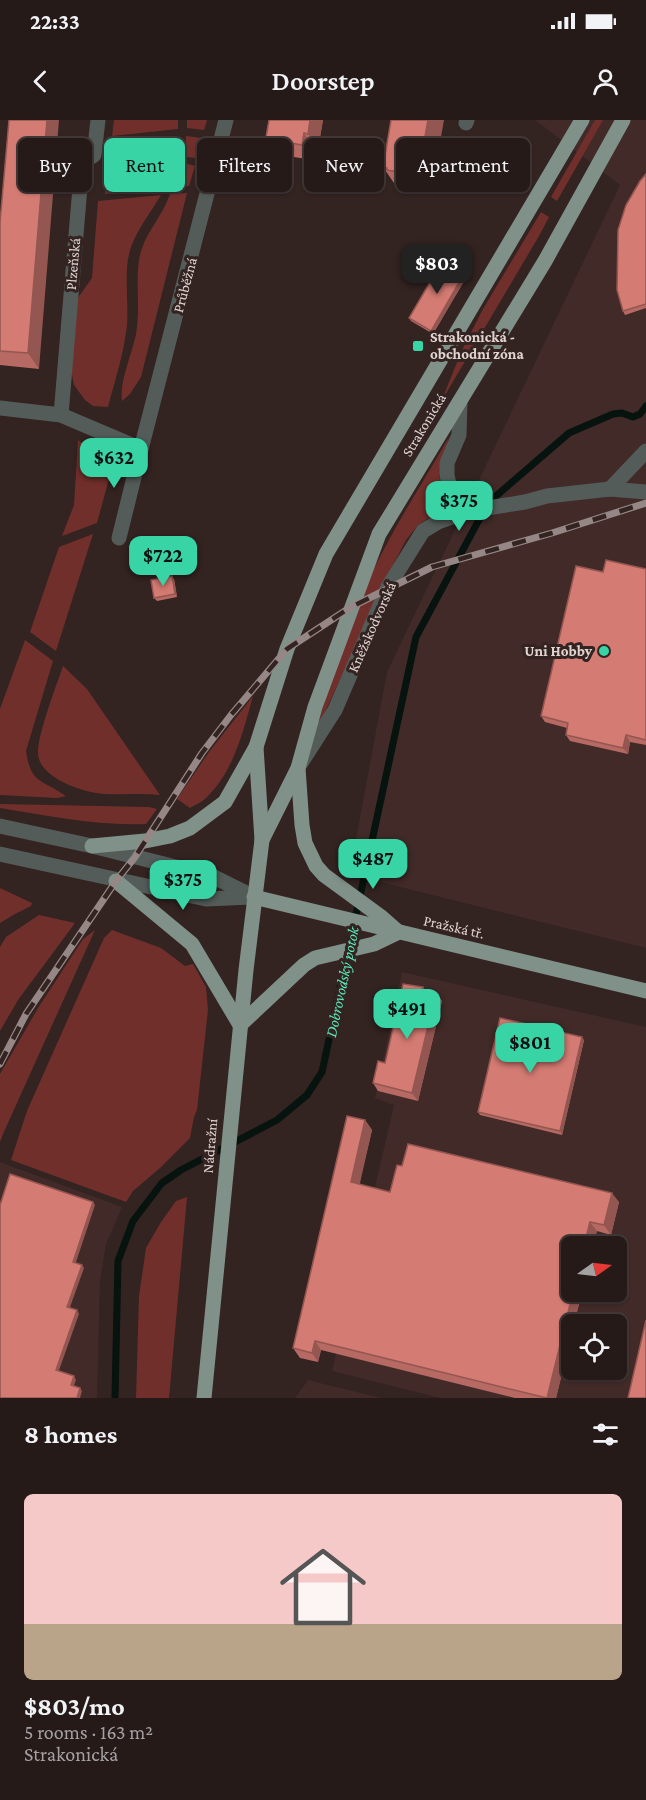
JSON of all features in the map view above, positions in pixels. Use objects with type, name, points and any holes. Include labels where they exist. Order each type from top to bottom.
[{"type":"main road","name":"Strakonická","points":[[256,747],[288,649],[326,554],[582,120]]},
{"type":"main road","name":"Strakonická","points":[[298,768],[315,707],[379,534],[545,261],[623,120]]},
{"type":"main road","points":[[254,897],[262,840],[256,747]]},
{"type":"main road","points":[[92,846],[145,841],[170,836],[190,828],[225,802],[256,747]]},
{"type":"main road","points":[[262,840],[298,768]]},
{"type":"main road","points":[[298,768],[305,843],[316,866],[379,922]]},
{"type":"main road","points":[[116,881],[192,944],[240,1025],[304,965],[315,958],[374,944],[399,932]]},
{"type":"main road","name":"Pražská tř.","points":[[254,897],[340,918],[379,922],[399,932],[646,991]]},
{"type":"main road","name":"Nádražní","points":[[204,1398],[254,897]]},
{"type":"street","name":"Plzeňská","points":[[61,415],[82,163],[94,155],[98,120]]},
{"type":"street","name":"Průběžná","points":[[119,538],[226,120]]},
{"type":"street","points":[[460,401],[459,435],[447,463],[447,475],[450,489],[471,511]]},
{"type":"street","points":[[0,408],[61,415],[141,449]]},
{"type":"street","points":[[610,489],[646,451]]},
{"type":"street","name":"Kněžskodvorská","points":[[298,768],[335,710],[388,587],[423,531],[438,522],[471,511],[547,496],[610,489],[646,492]]},
{"type":"street","name":"Pražská tř.","points":[[0,826],[212,876],[254,897]]},
{"type":"street","name":"Pražská tř.","points":[[0,855],[206,899],[254,897]]},
{"type":"shaded area","points":[[114,120],[178,120],[178,129],[112,136]]},
{"type":"shaded area","points":[[187,120],[207,120],[204,130],[187,128]]},
{"type":"shaded area","points":[[535,120],[646,120],[646,948],[388,884],[350,871],[387,672],[620,185]]},
{"type":"shaded area","points":[[595,120],[603,120],[557,201],[551,197]]},
{"type":"shaded area","points":[[186,136],[202,138],[197,138],[197,158],[185,157]]},
{"type":"shaded area","points":[[185,163],[195,166],[189,186],[185,186]]},
{"type":"shaded area","points":[[187,193],[141,377],[130,394],[122,401],[124,377],[137,324],[138,270],[141,251],[170,194]]},
{"type":"shaded area","points":[[161,195],[131,247],[127,275],[126,335],[108,407],[93,406],[85,400],[74,385],[71,370],[77,299],[92,278],[98,201]]},
{"type":"shaded area","points":[[541,212],[549,217],[539,236],[441,402],[462,350],[483,309]]},
{"type":"shaded area","points":[[449,437],[439,476],[446,499],[454,509],[427,519],[418,525],[406,540],[320,723],[335,669],[366,586],[395,529]]},
{"type":"shaded area","points":[[78,440],[96,458],[109,479],[97,523],[62,536],[74,505]]},
{"type":"shaded area","points":[[93,534],[56,651],[30,632],[59,547]]},
{"type":"shaded area","points":[[25,640],[53,661],[26,751],[28,762],[39,780],[66,796],[57,798],[0,795],[0,709]]},
{"type":"shaded area","points":[[63,666],[87,689],[160,795],[105,794],[86,791],[65,783],[46,771],[38,754],[38,746]]},
{"type":"shaded area","points":[[253,696],[236,750],[224,776],[206,798],[190,808],[177,799],[209,752]]},
{"type":"shaded area","points":[[0,804],[157,809],[146,824],[128,824],[54,817],[0,808]]},
{"type":"shaded area","points":[[0,888],[32,903],[31,906],[0,923]]},
{"type":"shaded area","points":[[39,915],[75,923],[18,1000],[0,1031],[0,947],[6,937]]},
{"type":"shaded area","points":[[95,930],[0,1142],[0,1074],[38,1008],[83,939]]},
{"type":"shaded area","points":[[112,930],[161,948],[185,966],[193,964],[206,987],[208,1010],[197,1110],[190,1138],[133,1191],[126,1202],[11,1160],[27,1111],[104,938]]},
{"type":"shaded area","points":[[402,972],[646,1027],[646,1398],[440,1398],[332,1371],[394,1105],[375,1098]]},
{"type":"shaded area","points":[[0,1162],[122,1207],[106,1244],[100,1281],[97,1398],[0,1398]]},
{"type":"shaded area","points":[[187,1197],[169,1398],[136,1398],[139,1296],[146,1248],[176,1201]]},
{"type":"shaded area","points":[[308,1380],[381,1398],[295,1398]]},
{"type":"building","points":[[9,120],[47,120],[46,138],[18,138],[18,192],[41,192],[28,353],[0,351],[0,222]]},
{"type":"building","points":[[269,120],[310,120],[308,134],[304,133],[302,145],[292,143],[292,138],[266,137]]},
{"type":"building","points":[[391,120],[428,120],[425,138],[396,138],[396,172],[387,170],[384,167]]},
{"type":"building","points":[[646,174],[646,304],[623,311],[617,290],[618,230],[626,205]]},
{"type":"building","points":[[443,260],[465,272],[431,331],[409,318]]},
{"type":"building","name":"Uni Hobby","points":[[606,560],[646,569],[646,740],[626,735],[623,748],[566,735],[568,723],[541,716],[576,566],[603,572]]},
{"type":"building","points":[[172,576],[175,594],[154,598],[151,580]]},
{"type":"building","points":[[403,984],[423,987],[422,990],[436,993],[412,1093],[373,1083],[378,1061],[385,1063]]},
{"type":"building","points":[[500,1018],[582,1037],[560,1131],[478,1112]]},
{"type":"building","points":[[347,1116],[365,1120],[351,1182],[390,1192],[397,1165],[402,1166],[408,1144],[612,1193],[604,1225],[590,1222],[586,1236],[561,1236],[561,1302],[571,1302],[568,1314],[561,1314],[561,1341],[547,1398],[315,1341],[312,1353],[293,1348]]},
{"type":"building","points":[[10,1174],[93,1202],[73,1262],[82,1265],[67,1307],[77,1310],[56,1370],[74,1376],[71,1385],[80,1388],[77,1398],[0,1398],[0,1205]]},
{"type":"building","points":[[646,1320],[646,1398],[628,1398]]},
{"type":"waterway","name":"Dobrovodský potok","points":[[115,1398],[118,1261],[133,1221],[162,1183],[181,1170],[277,1120],[307,1095],[322,1072],[416,637],[488,503],[569,433],[613,414],[622,413],[633,417],[640,414],[646,406]]},
{"type":"railway","points":[[0,1064],[26,1014],[116,881],[135,857],[202,753],[287,649],[351,607],[432,567],[552,533],[646,503]]},
{"type":"place","name":"Strakonická - obchodní zóna","points":[[418,346]]},
{"type":"place","name":"Uni Hobby","points":[[604,651]]}]
